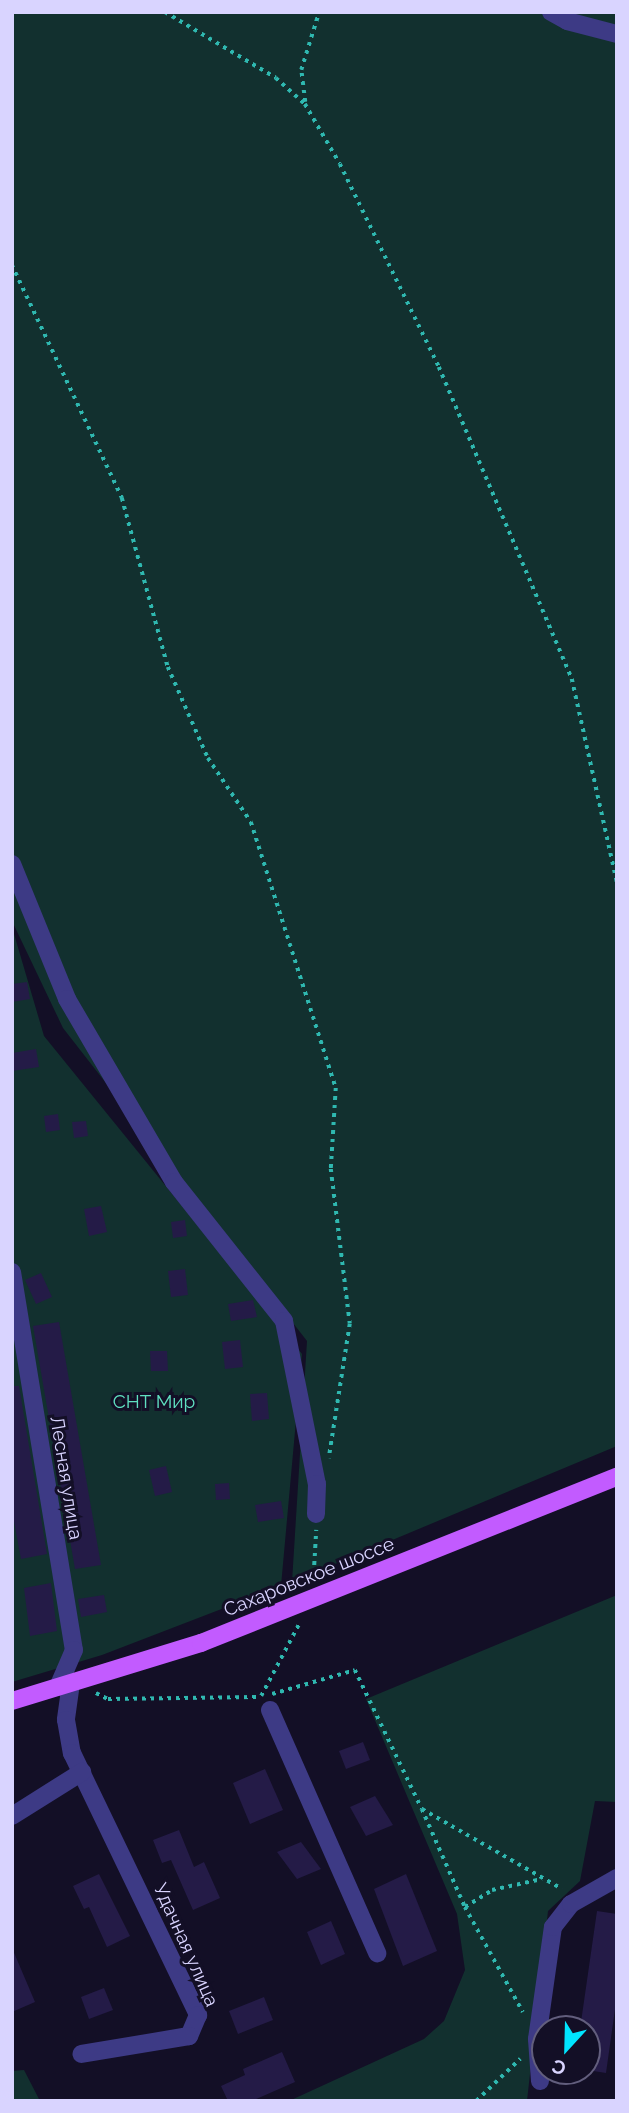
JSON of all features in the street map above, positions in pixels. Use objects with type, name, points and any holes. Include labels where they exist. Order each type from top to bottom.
[{"type":"main road","name":"Сахаровское шоссе","points":[[12,1702],[201,1643],[617,1477]]},
{"type":"street","points":[[551,12],[567,21],[617,34]]},
{"type":"street","points":[[12,864],[68,999],[174,1182],[284,1321],[317,1484],[316,1514]]},
{"type":"street","name":"Лесная улица","points":[[12,1272],[74,1650],[68,1684]]},
{"type":"street","name":"Удачная улица","points":[[68,1684],[68,1743],[198,2015],[189,2036],[82,2054]]},
{"type":"street","points":[[265,1703],[377,1952]]},
{"type":"street","points":[[12,1816],[82,1772]]},
{"type":"street","points":[[540,2015],[553,1927],[561,1913],[617,1878]]},
{"type":"path","points":[[165,12],[276,78],[306,104],[340,163],[439,368],[572,679],[617,882]]},
{"type":"path","points":[[306,104],[301,70],[319,12]]},
{"type":"path","points":[[12,265],[122,498],[168,667],[208,758],[251,822],[336,1088],[331,1169],[350,1324],[327,1468]]},
{"type":"path","points":[[265,1703],[312,1597],[316,1514]]},
{"type":"path","points":[[68,1684],[108,1699],[265,1703],[355,1670],[466,1907],[524,2014]]},
{"type":"path","points":[[422,1809],[581,1899]]},
{"type":"path","points":[[466,1907],[492,1890],[544,1879]]},
{"type":"path","points":[[476,2101],[531,2045]]},
{"type":"green space","points":[[12,12],[617,12],[617,1446],[292,1582],[307,1341],[63,1028],[12,921]]},
{"type":"green space","name":"СНТ Мир","points":[[12,927],[44,1036],[302,1354],[281,1586],[102,1655],[12,1682]]},
{"type":"green space","points":[[617,1595],[617,1802],[595,1801],[580,1881],[548,1911],[537,2015],[531,2015],[531,2065],[527,2101],[289,2101],[424,2039],[444,2021],[465,1970],[457,1914],[366,1699]]},
{"type":"green space","points":[[24,2070],[40,2101],[12,2101],[12,2071]]},
{"type":"building","points":[[27,982],[30,999],[12,1002],[12,984]]},
{"type":"building","points":[[36,1049],[39,1067],[12,1071],[12,1053]]},
{"type":"building","points":[[58,1114],[60,1130],[46,1132],[44,1116]]},
{"type":"building","points":[[86,1121],[88,1136],[74,1138],[72,1122]]},
{"type":"building","points":[[101,1206],[107,1232],[89,1236],[84,1209]]},
{"type":"building","points":[[185,1220],[187,1236],[173,1238],[171,1222]]},
{"type":"building","points":[[185,1269],[188,1295],[171,1297],[168,1271]]},
{"type":"building","points":[[41,1273],[52,1297],[36,1304],[25,1280]]},
{"type":"building","points":[[253,1300],[257,1317],[231,1321],[228,1304]]},
{"type":"building","points":[[59,1322],[101,1565],[75,1569],[33,1326]]},
{"type":"building","points":[[240,1340],[243,1367],[225,1369],[222,1342]]},
{"type":"building","points":[[150,1351],[167,1351],[168,1371],[151,1371]]},
{"type":"building","points":[[12,1386],[19,1386],[47,1554],[21,1559],[13,1516]]},
{"type":"building","points":[[267,1393],[269,1419],[252,1421],[250,1394]]},
{"type":"building","points":[[166,1466],[172,1492],[155,1496],[149,1470]]},
{"type":"building","points":[[229,1483],[230,1499],[216,1500],[215,1484]]},
{"type":"building","points":[[281,1501],[284,1518],[258,1522],[255,1505]]},
{"type":"building","points":[[51,1583],[57,1631],[30,1636],[24,1588]]},
{"type":"building","points":[[104,1595],[107,1612],[81,1617],[78,1599]]},
{"type":"building","points":[[363,1742],[370,1760],[346,1769],[339,1751]]},
{"type":"building","points":[[265,1769],[283,1810],[250,1824],[233,1783]]},
{"type":"building","points":[[375,1796],[393,1825],[366,1836],[350,1807]]},
{"type":"building","points":[[179,1830],[194,1867],[204,1862],[220,1898],[193,1910],[171,1860],[162,1863],[153,1840]]},
{"type":"building","points":[[301,1842],[321,1869],[297,1879],[277,1852]]},
{"type":"building","points":[[99,1874],[130,1936],[107,1947],[89,1907],[84,1909],[73,1886]]},
{"type":"building","points":[[406,1874],[437,1951],[403,1966],[374,1889]]},
{"type":"building","points":[[597,1911],[617,1914],[617,1995],[606,2073],[601,2072],[601,2015],[582,2015]]},
{"type":"building","points":[[331,1921],[345,1954],[321,1965],[307,1932]]},
{"type":"building","points":[[12,1948],[35,2002],[12,2012]]},
{"type":"building","points":[[104,1988],[113,2010],[89,2019],[81,1997]]},
{"type":"building","points":[[264,1997],[273,2020],[238,2034],[229,2011]]},
{"type":"building","points":[[282,2052],[295,2082],[252,2101],[228,2101],[221,2086],[245,2075],[243,2069]]}]
